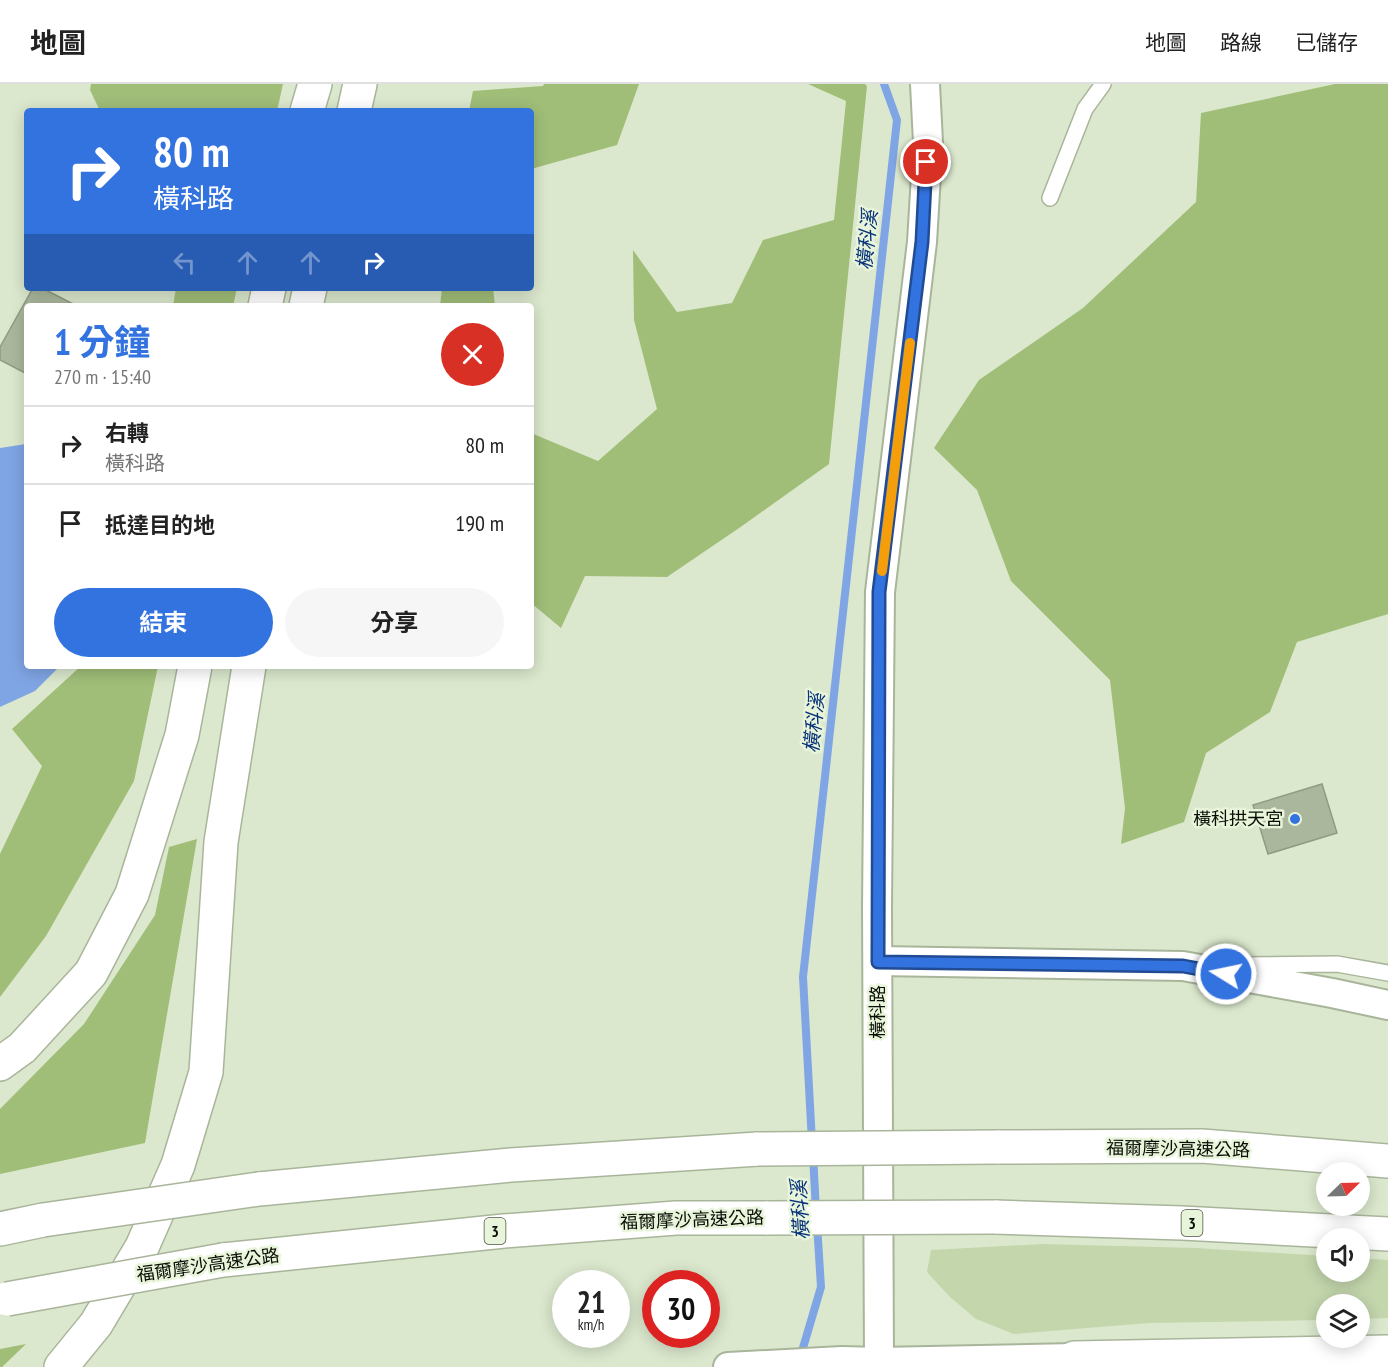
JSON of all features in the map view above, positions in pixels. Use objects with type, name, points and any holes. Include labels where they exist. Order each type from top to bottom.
[{"type":"highway","points":[[308,108],[315,84]]},
{"type":"highway","points":[[355,108],[360,84]]},
{"type":"highway","points":[[0,1064],[22,1048],[92,974],[132,894],[182,735],[194,669]]},
{"type":"highway","points":[[61,1367],[96,1324],[142,1247],[178,1166],[206,1072],[221,842],[249,669]]},
{"type":"highway","name":"福爾摩沙高速公路","points":[[0,1229],[43,1220],[259,1189],[511,1165],[758,1149],[1202,1146],[1388,1161]]},
{"type":"highway","name":"福爾摩沙高速公路","points":[[4,1299],[223,1260],[504,1230],[676,1218],[995,1217],[1182,1223],[1388,1234]]},
{"type":"highway","points":[[1074,1358],[1388,1352]]},
{"type":"street","name":"橫科路","points":[[864,1364],[878,962],[879,592],[922,242],[928,142],[925,84]]},
{"type":"street","points":[[878,962],[1183,966],[1388,1005]]},
{"type":"street","points":[[728,1367],[1074,1358]]},
{"type":"lane","points":[[1050,198],[1085,109],[1103,84]]},
{"type":"lane","points":[[1183,966],[1337,964],[1388,973]]},
{"type":"lane","points":[[1074,1358],[1113,1367]]},
{"type":"green space","points":[[91,84],[283,84],[278,108],[99,108],[90,90]]},
{"type":"green space","points":[[544,84],[639,84],[617,145],[534,168],[534,108],[470,108],[473,91],[543,86]]},
{"type":"green space","points":[[808,84],[865,84],[867,86],[829,464],[667,577],[585,576],[561,628],[534,606],[534,434],[598,461],[657,409],[634,320],[633,250],[677,312],[732,303],[763,240],[834,220],[846,101]]},
{"type":"green space","points":[[1335,84],[1388,84],[1388,614],[1297,642],[1270,712],[1206,753],[1184,822],[1121,844],[1125,808],[1110,680],[1011,581],[977,490],[934,448],[979,380],[1083,308],[1196,202],[1201,113]]},
{"type":"green space","points":[[176,291],[236,291],[234,303],[174,303]]},
{"type":"green space","points":[[442,291],[493,291],[495,303],[440,303]]},
{"type":"green space","points":[[78,669],[157,669],[134,781],[46,936],[0,997],[0,854],[42,766],[12,729]]},
{"type":"green space","points":[[197,839],[145,1143],[0,1174],[0,1109],[84,1024],[155,915],[169,847]]},
{"type":"green space","points":[[1043,1244],[1195,1248],[1316,1255],[1316,1282],[1370,1282],[1370,1259],[1388,1260],[1388,1318],[1370,1319],[1370,1294],[1316,1294],[1316,1320],[1149,1323],[1014,1334],[976,1319],[949,1296],[927,1272],[931,1250]]},
{"type":"green space","points":[[26,1344],[2,1367],[0,1367],[0,1349]]},
{"type":"water","points":[[24,444],[24,669],[57,669],[35,691],[0,707],[0,448]]},
{"type":"building","points":[[31,291],[48,291],[71,303],[25,303]]},
{"type":"building","points":[[24,304],[24,372],[0,360],[0,347]]},
{"type":"building","name":"橫科拱天宮","points":[[1322,784],[1337,833],[1268,854],[1253,805]]},
{"type":"waterway","name":"橫科溪","points":[[812,1142],[803,977],[897,120],[884,84]]},
{"type":"waterway","name":"橫科溪","points":[[813,1155],[816,1211]]},
{"type":"waterway","name":"橫科溪","points":[[800,1358],[821,1287],[817,1224]]},
{"type":"slow traffic","points":[[882,571],[910,343]]},
{"type":"place","name":"橫科拱天宮","points":[[1295,819]]},
{"type":"route","points":[[926,162],[922,242],[879,592],[878,962],[1183,966],[1226,974]]}]
